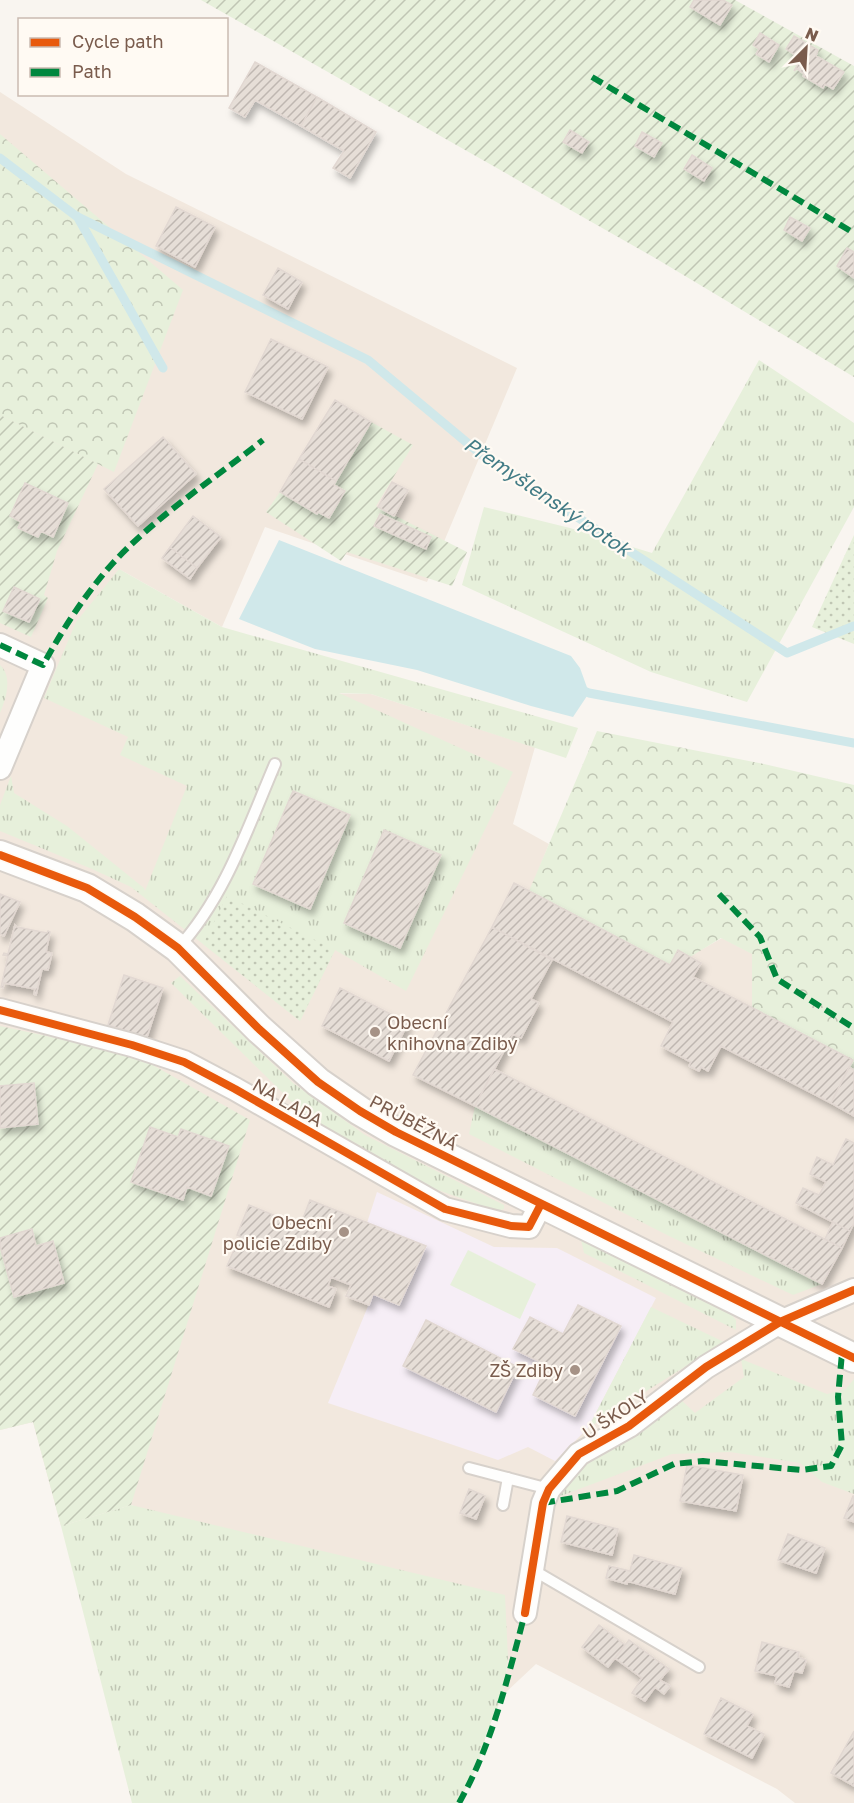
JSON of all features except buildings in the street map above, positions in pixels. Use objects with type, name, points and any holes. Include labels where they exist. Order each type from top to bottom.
[{"type":"street","points":[[0,645],[43,665],[0,768]]},
{"type":"street","name":"PRŮBĚŽNÁ","points":[[0,855],[87,888],[135,916],[178,948],[259,1029],[318,1082],[360,1111],[396,1132],[854,1358]]},
{"type":"street","name":"NA LADA","points":[[0,1010],[132,1045],[184,1062],[445,1209],[511,1226],[529,1227],[541,1204]]},
{"type":"street","name":"U ŠKOLY","points":[[525,1613],[543,1503],[549,1489],[579,1454],[629,1426],[706,1367],[780,1322],[854,1290]]},
{"type":"lane","points":[[178,948],[190,935],[221,889],[275,764]]},
{"type":"lane","points":[[469,1468],[549,1489]]},
{"type":"lane","points":[[503,1505],[508,1478]]},
{"type":"lane","points":[[533,1570],[699,1667]]},
{"type":"shaded area","points":[[0,92],[126,174],[517,368],[427,582],[265,527],[222,627],[119,569],[304,693],[371,694],[535,747],[513,824],[549,844],[530,891],[690,956],[722,938],[753,954],[752,1008],[854,1070],[854,1803],[795,1803],[777,1789],[536,1664],[503,1695],[508,1658],[131,1505],[61,1526],[33,1422],[0,1430]]},
{"type":"shaded area","points":[[377,1192],[494,1247],[557,1248],[656,1298],[588,1428],[555,1461],[528,1447],[498,1460],[328,1403],[373,1294],[399,1305],[426,1246],[367,1223]]},
{"type":"green space","points":[[201,0],[735,0],[854,66],[854,377],[655,258]]},
{"type":"green space","points":[[0,134],[183,290],[114,472],[0,415]]},
{"type":"green space","points":[[759,360],[854,423],[854,507],[747,702],[651,672],[462,585],[484,507],[570,528],[652,553]]},
{"type":"green space","points":[[0,415],[98,464],[57,551],[44,595],[48,598],[31,637],[0,623]]},
{"type":"green space","points":[[371,422],[413,445],[376,506],[467,552],[452,586],[347,552],[341,561],[266,512],[280,492],[316,514],[318,512],[329,518],[345,491],[334,485]]},
{"type":"green space","points":[[854,535],[854,644],[812,627]]},
{"type":"green space","points":[[119,569],[222,627],[578,728],[566,758],[371,694],[339,693],[513,772],[406,991],[335,950],[300,1021],[131,887],[0,831],[0,805],[11,776],[14,793],[67,826],[145,891],[187,786],[120,755],[128,737],[44,698],[76,622]]},
{"type":"green space","points":[[0,665],[7,682],[6,695],[0,713]]},
{"type":"green space","points":[[597,731],[764,764],[854,785],[854,1070],[752,1008],[752,954],[721,938],[690,957],[678,950],[670,965],[529,891]]},
{"type":"green space","points":[[227,896],[335,950],[300,1021],[203,944]]},
{"type":"green space","points":[[180,976],[293,1083],[365,1135],[504,1205],[504,1209],[497,1211],[435,1189],[331,1132],[291,1101],[171,983]]},
{"type":"green space","points":[[0,1026],[135,1055],[250,1120],[131,1505],[61,1526],[33,1422],[0,1430]]},
{"type":"green space","points":[[475,1106],[822,1284],[793,1295],[669,1236],[469,1134]]},
{"type":"green space","points":[[581,1240],[730,1313],[736,1320],[736,1330],[584,1253]]},
{"type":"green space","points":[[468,1250],[536,1284],[520,1319],[450,1285]]},
{"type":"green space","points":[[651,1307],[724,1342],[588,1428]]},
{"type":"green space","points":[[741,1359],[827,1394],[846,1389],[854,1379],[854,1494],[822,1482],[800,1463],[730,1452],[672,1454],[558,1497],[570,1478],[579,1470],[628,1439],[679,1398],[695,1413],[744,1377]]},
{"type":"green space","points":[[131,1505],[505,1595],[508,1658],[503,1695],[487,1732],[478,1766],[458,1803],[132,1803],[61,1526]]},
{"type":"water","points":[[279,540],[571,656],[580,668],[589,693],[573,717],[417,670],[315,649],[239,619]]},
{"type":"waterway","name":"Přemyšlenský potok","points":[[0,158],[76,216],[368,360],[483,456],[787,653],[854,626]]},
{"type":"waterway","points":[[77,216],[163,368]]},
{"type":"waterway","points":[[580,689],[589,693],[854,743]]},
{"type":"marked path","points":[[592,77],[854,233]]},
{"type":"marked path","points":[[0,645],[43,665],[84,599],[129,546],[166,514],[263,440]]},
{"type":"marked path","points":[[719,894],[760,937],[777,979],[854,1028]]},
{"type":"marked path","points":[[543,1503],[617,1491],[674,1464],[703,1461],[801,1470],[831,1466],[842,1445],[838,1397],[842,1353]]},
{"type":"marked path","points":[[459,1803],[471,1781],[490,1734],[525,1613]]},
{"type":"cycle path","points":[[0,855],[87,888],[135,917],[178,948],[259,1029],[318,1082],[360,1111],[396,1132],[854,1358]]},
{"type":"cycle path","points":[[0,1010],[132,1045],[184,1062],[445,1209],[511,1226],[529,1227],[541,1204]]},
{"type":"cycle path","points":[[525,1613],[543,1503],[549,1489],[579,1454],[629,1426],[706,1367],[780,1322],[854,1290]]},
{"type":"place","name":"Obecní knihovna Zdiby","points":[[375,1032]]},
{"type":"place","name":"Obecní policie Zdiby","points":[[344,1232]]},
{"type":"place","name":"ZŠ Zdiby","points":[[575,1370]]}]
